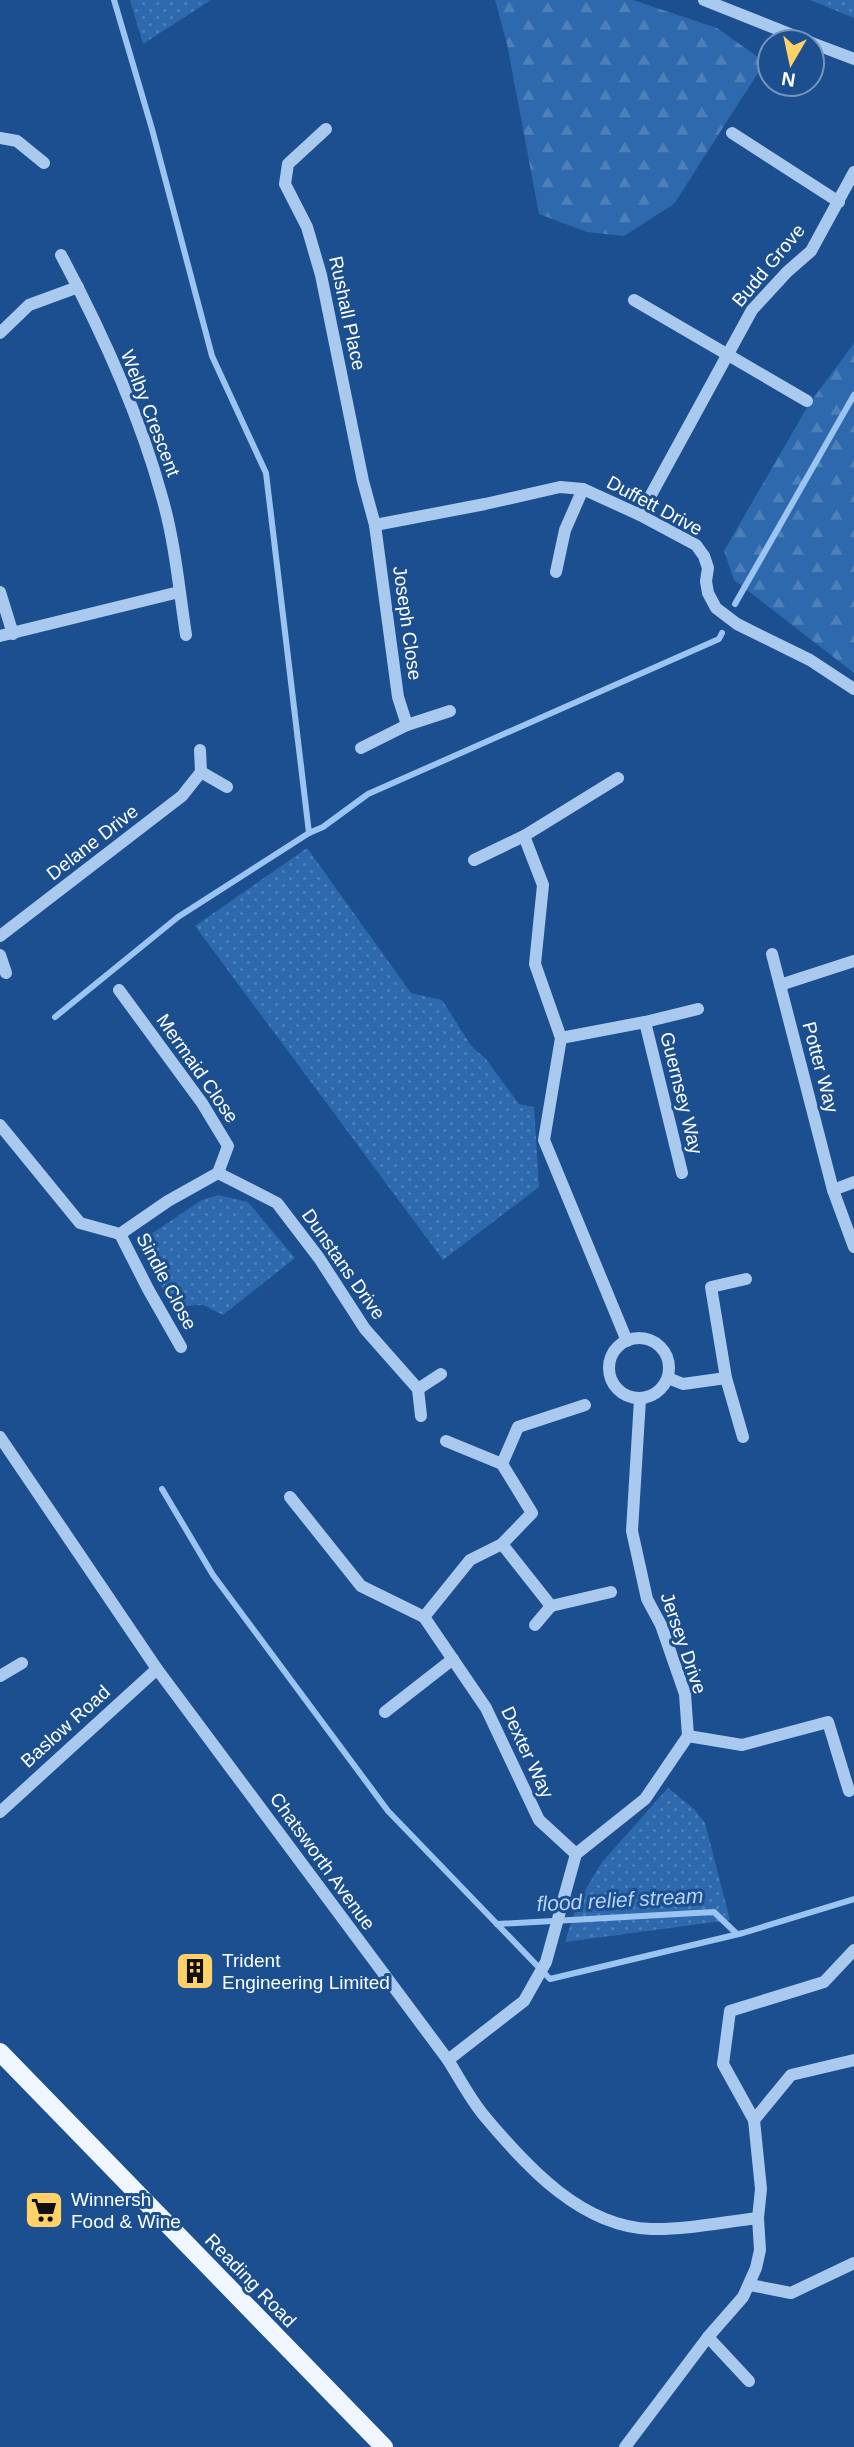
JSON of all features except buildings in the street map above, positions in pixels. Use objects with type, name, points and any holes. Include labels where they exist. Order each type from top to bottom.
[{"type":"main road","name":"Reading Road","points":[[0,2052],[384,2447]]},
{"type":"street","points":[[704,0],[775,28]]},
{"type":"street","points":[[826,48],[854,59]]},
{"type":"street","name":"Rushall Place","points":[[326,129],[288,164],[285,184],[307,228],[321,275],[363,481],[375,525]]},
{"type":"street","points":[[732,133],[839,202]]},
{"type":"street","points":[[0,138],[17,141],[44,163]]},
{"type":"street","name":"Budd Grove","points":[[640,515],[752,310],[787,272],[811,251],[854,172]]},
{"type":"street","name":"Welby Crescent","points":[[61,255],[141,428],[163,498],[186,635]]},
{"type":"street","points":[[0,332],[29,305],[78,287]]},
{"type":"street","points":[[634,300],[807,401]]},
{"type":"street","name":"Duffett Drive","points":[[375,525],[559,487],[583,489],[696,545],[708,568],[708,593],[716,608],[737,624],[810,660],[854,690]]},
{"type":"street","points":[[556,572],[565,530],[583,489]]},
{"type":"street","name":"Joseph Close","points":[[375,525],[398,696],[407,725]]},
{"type":"street","points":[[0,592],[7,635],[179,592]]},
{"type":"street","points":[[360,748],[407,725],[450,711]]},
{"type":"street","points":[[200,750],[201,772],[227,787]]},
{"type":"street","name":"Delane Drive","points":[[0,936],[182,796],[201,772]]},
{"type":"street","points":[[474,860],[524,836],[618,778]]},
{"type":"street","points":[[524,836],[543,885],[535,964],[561,1038],[544,1140],[627,1341]]},
{"type":"street","name":"Potter Way","points":[[772,954],[833,1190],[854,1247]]},
{"type":"street","points":[[0,955],[6,973]]},
{"type":"street","points":[[780,985],[854,961]]},
{"type":"street","name":"Mermaid Close","points":[[119,990],[202,1103],[228,1146],[218,1172]]},
{"type":"street","name":"Guernsey Way","points":[[561,1038],[698,1009]]},
{"type":"street","name":"Guernsey Way","points":[[645,1022],[682,1173]]},
{"type":"street","points":[[0,1125],[80,1223],[120,1234],[218,1172]]},
{"type":"street","name":"Dunstans Drive","points":[[218,1172],[277,1203],[319,1258],[365,1329],[418,1389]]},
{"type":"street","points":[[833,1190],[854,1182]]},
{"type":"street","name":"Sindle Close","points":[[120,1234],[181,1347]]},
{"type":"street","points":[[743,1437],[726,1378],[711,1287],[746,1279]]},
{"type":"street","points":[[646,1339],[663,1350],[668,1359],[668,1378],[657,1393],[640,1399],[631,1398],[617,1389],[609,1372],[613,1353],[627,1341],[646,1339]]},
{"type":"street","points":[[421,1416],[418,1389],[441,1374]]},
{"type":"street","points":[[668,1378],[683,1384],[726,1378]]},
{"type":"street","name":"Jersey Drive","points":[[640,1399],[632,1531],[647,1599],[662,1625],[685,1694],[688,1736]]},
{"type":"street","points":[[502,1464],[518,1427],[585,1405]]},
{"type":"street","name":"Chatsworth Avenue","points":[[0,1437],[157,1669],[448,2060],[485,2117],[539,2175],[559,2194],[612,2223],[650,2229],[758,2218]]},
{"type":"street","points":[[424,1618],[470,1560],[502,1544],[532,1513],[502,1464],[446,1441]]},
{"type":"street","name":"Dexter Way","points":[[290,1497],[361,1586],[424,1618],[486,1707],[539,1820],[576,1854]]},
{"type":"street","points":[[502,1544],[551,1606]]},
{"type":"street","points":[[535,1625],[551,1606],[611,1592]]},
{"type":"street","points":[[385,1712],[453,1659]]},
{"type":"street","points":[[0,1676],[22,1663]]},
{"type":"street","name":"Baslow Road","points":[[0,1812],[157,1669]]},
{"type":"street","points":[[448,2060],[524,2001],[546,1962],[576,1854],[645,1799],[688,1736],[742,1745],[828,1722],[849,1791]]},
{"type":"street","points":[[625,2447],[708,2337],[743,2297],[750,2285],[760,2250],[758,2218],[761,2189],[754,2120],[723,2064],[730,2011],[824,1982],[854,1950]]},
{"type":"street","points":[[754,2120],[791,2075],[854,2060]]},
{"type":"street","points":[[750,2285],[791,2293],[854,2263]]},
{"type":"street","points":[[708,2337],[749,2381]]},
{"type":"green space","points":[[130,0],[211,0],[143,44]]},
{"type":"green space","points":[[495,0],[633,0],[717,28],[756,56],[756,76],[674,204],[624,236],[587,232],[539,214],[507,44]]},
{"type":"green space","points":[[810,0],[854,0],[854,18]]},
{"type":"green space","points":[[854,343],[854,673],[734,580],[724,551],[809,404]]},
{"type":"green space","points":[[307,848],[411,993],[442,1000],[472,1047],[485,1058],[519,1104],[534,1107],[539,1187],[443,1260],[195,926]]},
{"type":"green space","points":[[218,1195],[248,1202],[295,1258],[223,1315],[203,1305],[184,1306],[168,1299],[138,1243],[200,1201]]},
{"type":"green space","points":[[668,1788],[694,1809],[705,1823],[730,1920],[565,1942],[577,1904],[602,1862]]},
{"type":"waterway","points":[[114,0],[152,129],[212,356],[266,473],[309,833]]},
{"type":"waterway","points":[[735,604],[854,395]]},
{"type":"waterway","points":[[55,1017],[178,917],[309,833],[323,827],[368,794],[719,639],[722,633]]},
{"type":"waterway","points":[[162,1489],[213,1575],[388,1811],[550,1979],[743,1933],[854,1899]]},
{"type":"waterway","name":"flood relief stream","points":[[497,1924],[714,1912],[737,1934]]},
{"type":"place","name":"Trident Engineering Limited","points":[[195,1971]]},
{"type":"place","name":"Winnersh Food & Wine","points":[[44,2210]]}]
